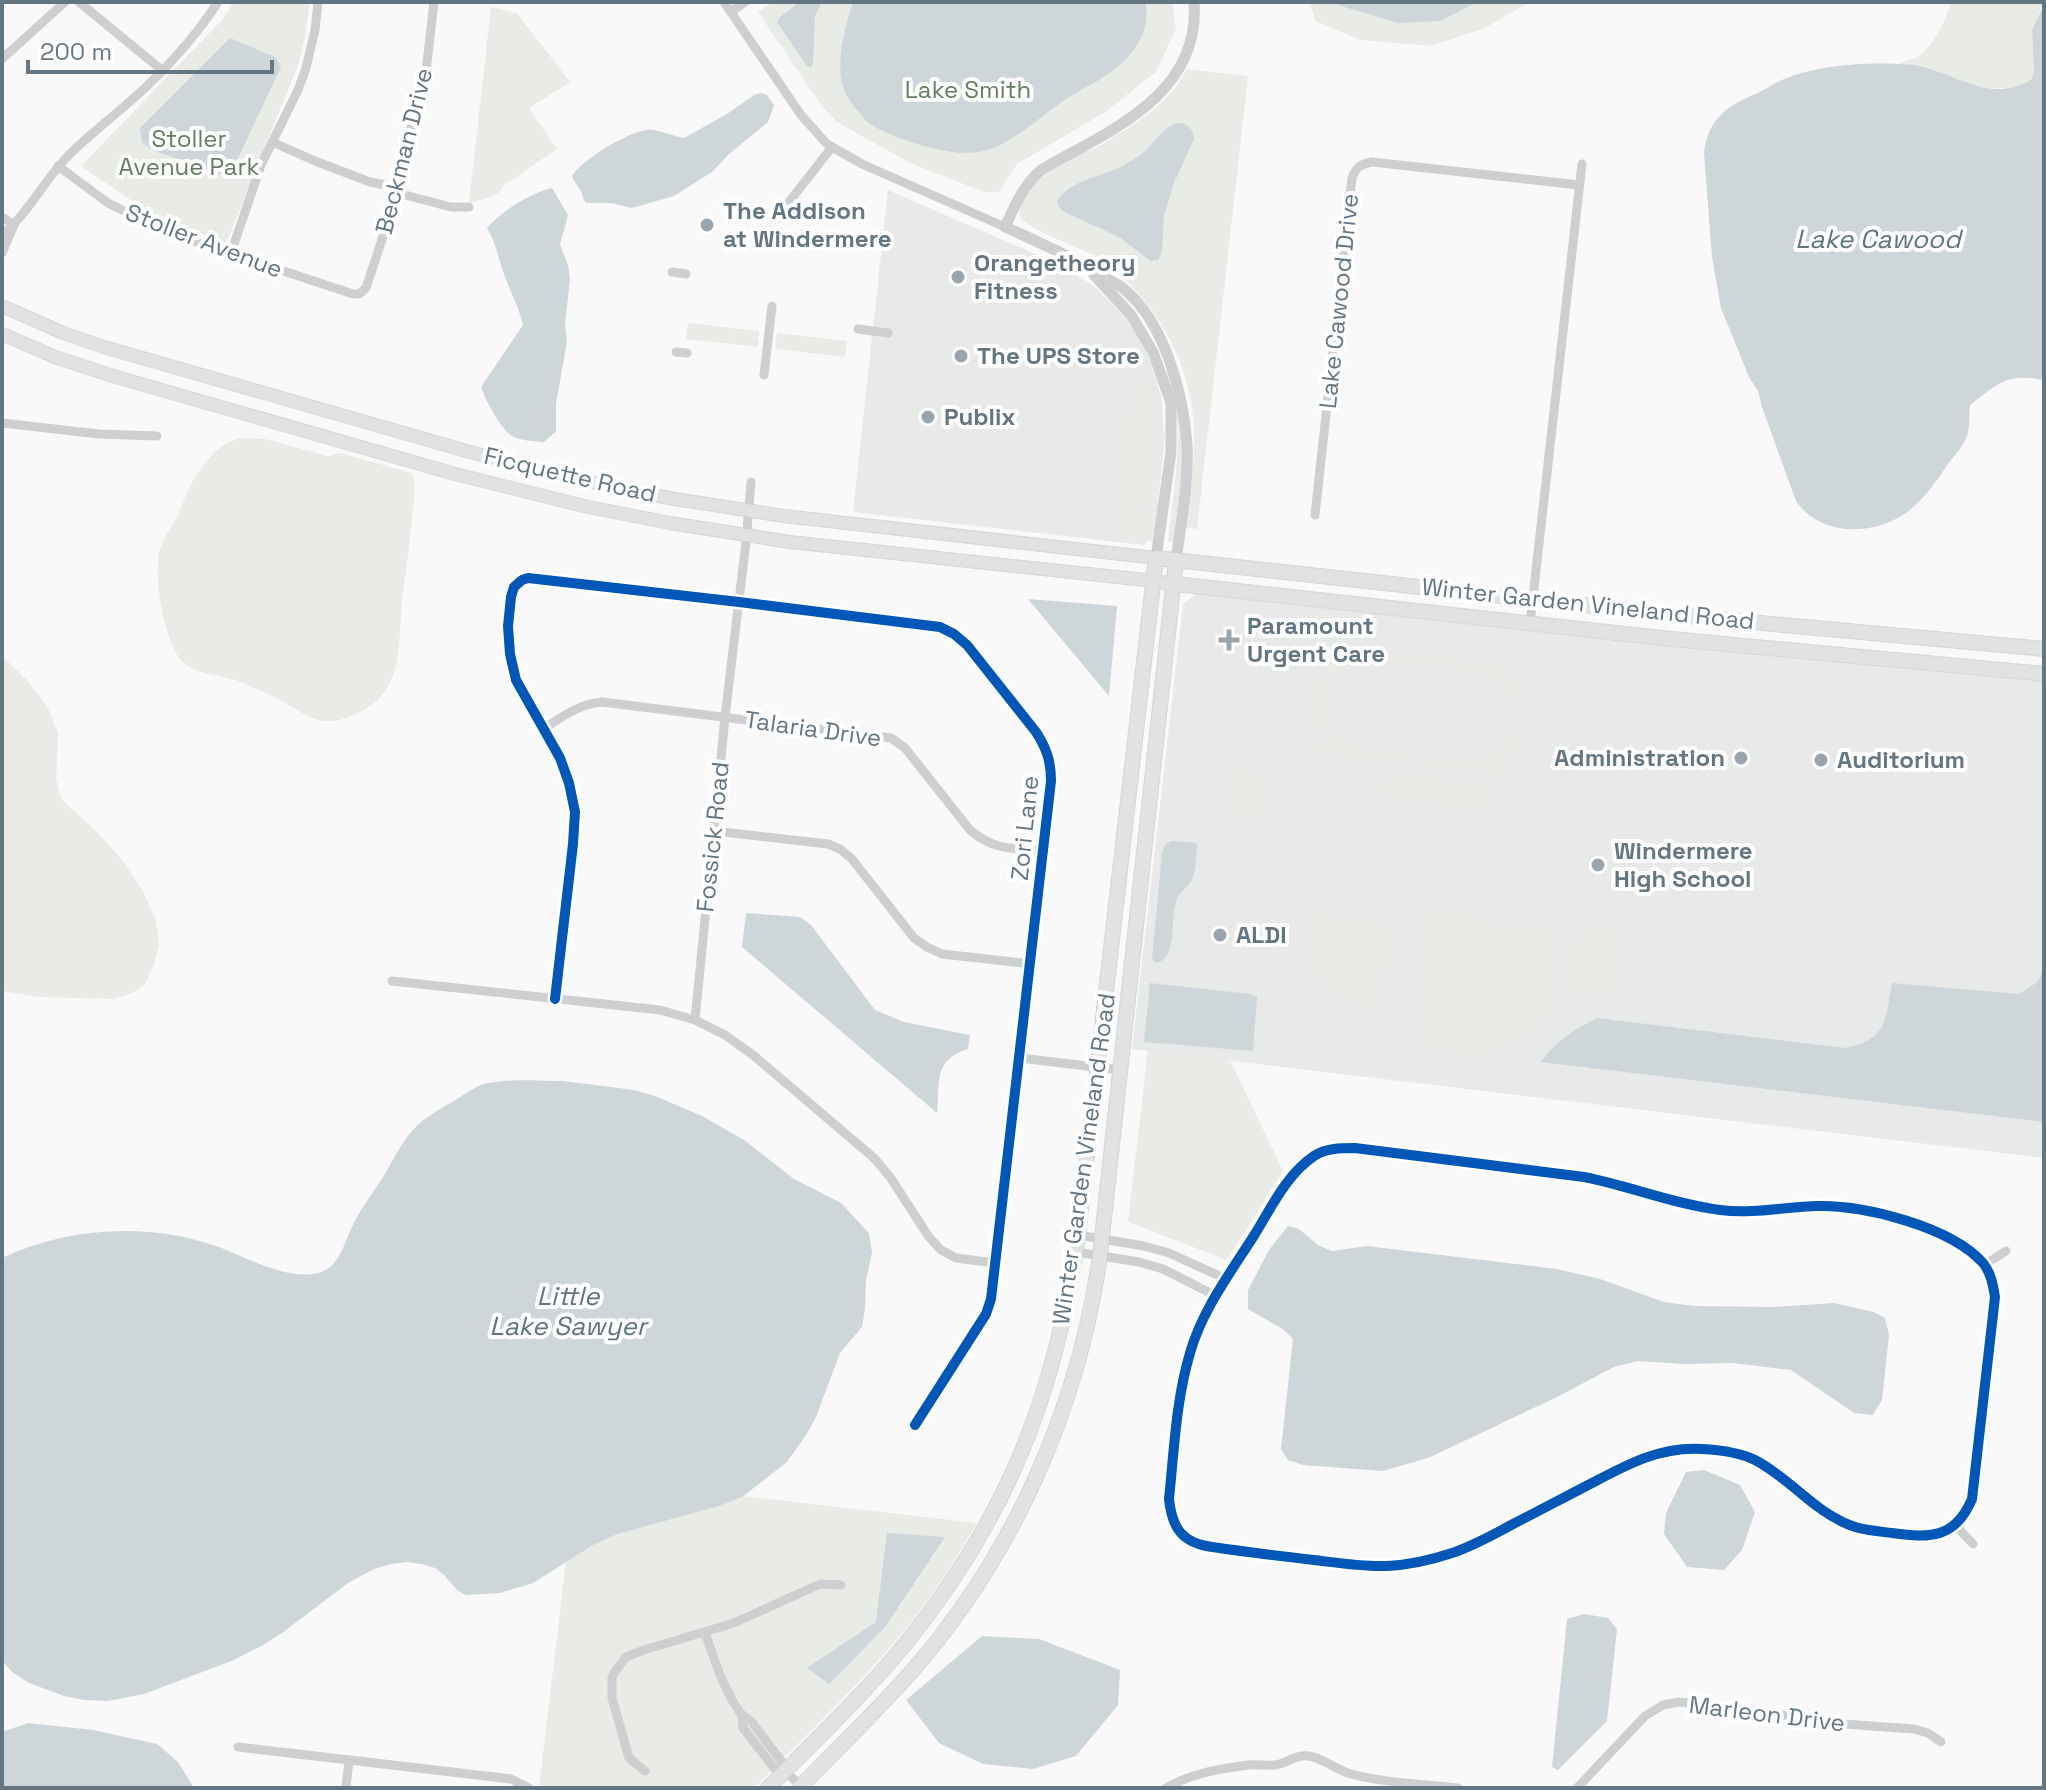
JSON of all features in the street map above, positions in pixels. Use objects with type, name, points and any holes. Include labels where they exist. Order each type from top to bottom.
[{"type":"main road","name":"Ficquette Road","points":[[2,306],[104,347],[470,452],[616,488],[749,511],[1156,558]]},
{"type":"main road","name":"Ficquette Road","points":[[2,334],[91,369],[455,474],[601,510],[747,536],[1154,581]]},
{"type":"main road","name":"Winter Garden Vineland Road","points":[[768,1788],[903,1646],[958,1573],[994,1513],[1042,1401],[1060,1335],[1076,1252],[1156,558],[1680,615],[2042,649]]},
{"type":"main road","points":[[1173,583],[1176,560]]},
{"type":"main road","name":"Winter Garden Vineland Road","points":[[1154,581],[1661,638],[2040,673]]},
{"type":"main road","name":"Winter Garden Vineland Road","points":[[801,1787],[914,1669],[977,1585],[1031,1489],[1073,1381],[1095,1291],[1100,1255],[1173,583]]},
{"type":"main road","points":[[2040,673],[2042,649]]},
{"type":"street","points":[[2,59],[65,2]]},
{"type":"street","points":[[79,2],[163,71]]},
{"type":"street","points":[[2,235],[14,225],[58,166],[163,71],[218,2]]},
{"type":"street","points":[[231,253],[251,193],[306,68],[318,2]]},
{"type":"street","name":"Beckman Drive","points":[[359,294],[366,288],[394,203],[400,162],[425,80],[434,2]]},
{"type":"street","points":[[724,2],[801,115],[832,147],[862,164],[1083,264],[1131,315],[1158,349],[1179,393],[1187,447],[1176,560]]},
{"type":"street","points":[[731,12],[745,2]]},
{"type":"street","points":[[1005,227],[1020,193],[1041,170],[1149,105],[1171,82],[1185,57],[1194,2]]},
{"type":"street","points":[[272,142],[405,195],[451,207],[469,207]]},
{"type":"street","points":[[781,218],[789,202],[832,147]]},
{"type":"street","name":"Lake Cawood Drive","points":[[1315,515],[1352,178],[1356,169],[1363,163],[1372,162],[1579,185]]},
{"type":"street","points":[[1530,623],[1582,164]]},
{"type":"street","name":"Stoller Avenue","points":[[58,166],[108,203],[166,232],[359,294]]},
{"type":"street","points":[[2,217],[14,225]]},
{"type":"street","points":[[2,253],[14,225]]},
{"type":"street","points":[[672,272],[686,274]]},
{"type":"street","points":[[764,375],[772,306]]},
{"type":"street","points":[[858,329],[888,333]]},
{"type":"street","points":[[1156,558],[1171,452],[1171,403],[1158,349]]},
{"type":"street","points":[[2,423],[99,434],[157,436]]},
{"type":"street","name":"Fossick Road","points":[[695,1020],[751,482]]},
{"type":"street","name":"Zori Lane","points":[[543,729],[516,680],[510,654],[508,626],[511,597],[514,587],[528,578],[940,627],[967,645],[1045,746],[1051,761],[1051,781],[991,1299],[986,1314],[915,1425]]},
{"type":"street","name":"Talaria Drive","points":[[543,729],[575,709],[602,702],[891,738],[905,748],[983,842],[999,847],[1043,851]]},
{"type":"street","points":[[543,729],[560,758],[575,812],[555,999]]},
{"type":"street","points":[[714,831],[828,844],[840,849],[852,859],[914,938],[927,947],[942,954],[1031,964]]},
{"type":"street","points":[[392,981],[660,1010],[695,1020],[725,1035],[753,1055],[874,1158],[941,1250],[956,1258],[995,1263]]},
{"type":"street","points":[[1020,1058],[1121,1070]]},
{"type":"street","points":[[1355,1148],[1584,1177],[1619,1184],[1686,1205],[1724,1210],[1758,1211],[1820,1206],[1855,1209],[1920,1225],[1954,1242],[1984,1265],[1993,1283],[1995,1297],[1972,1499],[1966,1513],[1943,1532],[1917,1536],[1864,1529],[1845,1523],[1819,1508],[1779,1475],[1753,1459],[1726,1451],[1698,1449],[1669,1451],[1638,1459],[1455,1552],[1418,1562],[1386,1566],[1199,1545],[1176,1528],[1170,1513],[1182,1383],[1196,1337],[1226,1279],[1286,1185],[1300,1167],[1316,1154],[1355,1148]]},
{"type":"street","points":[[1078,1235],[1169,1253],[1226,1279]]},
{"type":"street","points":[[1984,1265],[2006,1251]]},
{"type":"street","points":[[1076,1252],[1163,1269],[1216,1296]]},
{"type":"street","points":[[1163,1269],[1169,1253]]},
{"type":"street","points":[[1955,1525],[1973,1544]]},
{"type":"street","points":[[645,1771],[629,1758],[612,1698],[615,1671],[626,1657],[757,1614],[820,1584],[841,1585]]},
{"type":"street","points":[[705,1633],[720,1675],[742,1715],[751,1721],[764,1746],[782,1762],[785,1771],[801,1787]]},
{"type":"street","name":"Marleon Drive","points":[[1577,1788],[1645,1716],[1663,1705],[1679,1702],[1843,1724],[1914,1729],[1928,1733],[1941,1742]]},
{"type":"street","points":[[238,1747],[511,1779],[529,1788]]},
{"type":"street","points":[[1166,1788],[1208,1772],[1250,1765],[1274,1766],[1299,1756],[1322,1760],[1346,1772],[1367,1777],[1458,1788]]},
{"type":"street","points":[[346,1788],[349,1760]]},
{"type":"shaded area","points":[[888,190],[1063,266],[1095,287],[1125,317],[1146,349],[1162,399],[1164,446],[1155,526],[1144,545],[853,512]]},
{"type":"shaded area","name":"Windermere High School","points":[[1195,594],[1660,646],[2044,682],[2044,1158],[1132,1049],[1183,605]]},
{"type":"green space","name":"Stoller Avenue Park","points":[[234,2],[310,2],[298,65],[226,244],[147,211],[81,166],[222,20]]},
{"type":"green space","name":"Lake Smith","points":[[773,2],[1172,2],[1176,29],[1156,72],[1105,112],[1017,164],[999,192],[984,192],[910,163],[837,122],[821,105],[758,12]]},
{"type":"green space","points":[[1310,2],[1530,2],[1483,29],[1430,46],[1361,40],[1315,21]]},
{"type":"green space","points":[[1951,2],[2044,2],[2032,29],[2034,73],[2031,80],[2016,88],[1986,88],[1970,85],[1933,69],[1894,65],[1914,58],[1925,50],[1939,31]]},
{"type":"green space","points":[[491,7],[517,13],[570,82],[529,108],[557,149],[502,187],[500,192],[469,203]]},
{"type":"green space","points":[[1187,69],[1248,76],[1197,529],[1186,528],[1194,453],[1192,404],[1182,367],[1166,332],[1144,300],[1115,269],[1102,259],[1032,226],[1019,215],[1027,194],[1042,177],[1144,117],[1163,101]]},
{"type":"green space","points":[[688,323],[759,331],[759,336],[755,338],[759,339],[758,347],[686,339]]},
{"type":"green space","points":[[777,333],[847,341],[845,357],[775,349]]},
{"type":"green space","points":[[1165,363],[1175,385],[1184,460],[1174,542],[1171,543],[1168,541],[1178,438]]},
{"type":"green space","points":[[1137,377],[1139,383],[1152,384],[1157,430],[1138,477],[1137,497],[1145,522],[1143,542],[1114,539],[1125,443],[1127,379]]},
{"type":"green space","points":[[1158,432],[1165,432],[1152,541],[1147,540],[1149,522],[1141,488],[1143,473]]},
{"type":"green space","points":[[240,438],[265,439],[328,456],[340,453],[412,473],[414,500],[394,671],[378,700],[348,717],[318,720],[241,682],[193,669],[180,659],[169,638],[159,592],[160,548],[202,468],[215,452]]},
{"type":"green space","points":[[1366,649],[1486,663],[1508,674],[1522,693],[1527,717],[1522,741],[1500,764],[1503,765],[1502,775],[1308,753],[1309,743],[1328,744],[1314,716],[1313,702],[1322,676],[1343,656]],"holes":[[[1371,660],[1481,673],[1508,691],[1515,714],[1510,737],[1494,755],[1483,759],[1471,762],[1360,749],[1337,736],[1326,718],[1325,700],[1330,684],[1341,670],[1356,663]]]},
{"type":"green space","points":[[2,656],[30,683],[48,708],[58,733],[56,779],[62,800],[122,860],[155,917],[159,944],[154,965],[145,984],[132,993],[113,999],[39,997],[2,991]]},
{"type":"green space","points":[[1230,772],[1268,774],[1261,818],[1230,815],[1225,811]]},
{"type":"green space","points":[[1383,772],[1498,786],[1495,811],[1380,798]]},
{"type":"green space","points":[[1435,905],[1477,911],[1488,922],[1554,931],[1560,963],[1556,992],[1544,1016],[1526,1036],[1502,1049],[1475,1055],[1446,1052],[1416,1039],[1425,972],[1415,960],[1420,917]]},
{"type":"green space","points":[[1303,912],[1392,924],[1382,1012],[1348,1001],[1333,991],[1322,978],[1306,948]]},
{"type":"green space","points":[[1576,923],[1620,928],[1613,995],[1569,990]]},
{"type":"green space","points":[[1148,1050],[1230,1060],[1283,1171],[1227,1260],[1128,1222]]},
{"type":"green space","points":[[576,1477],[977,1523],[940,1583],[893,1644],[754,1788],[539,1788]]},
{"type":"water","points":[[800,2],[822,2],[815,16],[811,68],[777,22]]},
{"type":"water","name":"Lake Smith","points":[[853,2],[1145,2],[1147,16],[1135,48],[1109,73],[1004,143],[983,151],[958,153],[917,144],[882,131],[868,122],[852,103],[843,86],[840,67]]},
{"type":"water","points":[[1337,2],[1477,2],[1440,21],[1398,23],[1338,5]]},
{"type":"water","name":"Lake Cawood","points":[[2044,5],[2044,380],[2012,379],[1988,391],[1970,405],[1969,429],[1964,443],[1930,489],[1906,513],[1893,521],[1863,529],[1833,527],[1807,513],[1796,501],[1758,391],[1749,377],[1721,308],[1712,257],[1704,153],[1710,131],[1721,114],[1737,103],[1794,75],[1827,67],[1882,63],[1913,65],[1985,88],[2015,87],[2031,80],[2034,72],[2032,29]]},
{"type":"water","points":[[230,38],[275,57],[281,67],[229,177],[155,151],[142,143],[140,128]]},
{"type":"water","points":[[761,93],[767,95],[774,105],[768,122],[712,172],[674,196],[632,208],[585,202],[572,176],[609,146],[645,130],[684,138]]},
{"type":"water","points":[[1180,123],[1192,130],[1194,139],[1174,183],[1164,216],[1162,252],[1158,260],[1151,261],[1119,237],[1059,207],[1057,201],[1070,188],[1131,161],[1167,129]]},
{"type":"water","points":[[552,188],[568,215],[560,245],[570,279],[565,325],[567,341],[556,404],[556,431],[544,442],[519,439],[507,432],[481,387],[523,325],[487,228],[517,204]]},
{"type":"water","points":[[1028,599],[1117,606],[1109,696]]},
{"type":"water","points":[[1171,841],[1197,843],[1195,867],[1191,881],[1176,901],[1168,954],[1156,963],[1152,959],[1162,854],[1164,846]]},
{"type":"water","points":[[746,913],[800,917],[811,925],[875,1010],[904,1022],[970,1035],[968,1049],[949,1059],[940,1073],[937,1113],[742,947]]},
{"type":"water","points":[[2044,970],[2044,1122],[1541,1062],[1566,1037],[1597,1018],[1845,1048],[1870,1039],[1877,1033],[1886,1017],[1892,983],[2019,994],[2036,983]]},
{"type":"water","points":[[1150,983],[1257,997],[1253,1051],[1144,1042]]},
{"type":"water","name":"Little Lake Sawyer","points":[[513,1080],[563,1081],[634,1090],[702,1116],[744,1140],[794,1179],[841,1203],[869,1233],[872,1253],[862,1327],[840,1353],[816,1417],[787,1462],[742,1497],[617,1534],[593,1545],[533,1583],[500,1593],[466,1595],[435,1568],[422,1564],[407,1562],[374,1569],[348,1583],[263,1645],[234,1660],[144,1694],[108,1701],[85,1700],[29,1683],[12,1672],[2,1660],[2,1258],[80,1234],[136,1231],[190,1238],[282,1271],[296,1274],[321,1272],[337,1260],[354,1222],[404,1142],[422,1121],[484,1084]]},
{"type":"water","points":[[1288,1226],[1299,1229],[1318,1245],[1332,1251],[1367,1246],[1557,1269],[1600,1279],[1664,1302],[1694,1306],[1774,1307],[1834,1303],[1874,1312],[1885,1318],[1889,1335],[1882,1400],[1873,1415],[1854,1413],[1791,1370],[1733,1363],[1638,1361],[1614,1367],[1428,1458],[1383,1471],[1303,1465],[1288,1460],[1281,1449],[1293,1339],[1284,1330],[1248,1309],[1248,1290],[1269,1250]]},
{"type":"water","points":[[1704,1470],[1740,1485],[1755,1512],[1742,1550],[1724,1570],[1687,1567],[1664,1534],[1666,1513],[1686,1472]]},
{"type":"water","points":[[887,1533],[945,1537],[885,1627],[829,1684],[807,1668],[876,1622]]},
{"type":"water","points":[[1584,1614],[1608,1618],[1617,1629],[1607,1721],[1558,1770],[1552,1767],[1567,1619]]},
{"type":"water","points":[[982,1636],[1039,1639],[1120,1670],[1118,1705],[1076,1756],[1033,1769],[983,1764],[939,1743],[906,1700]]},
{"type":"water","points":[[28,1723],[93,1730],[157,1744],[178,1762],[194,1788],[2,1788],[2,1732]]},
{"type":"cycle path","points":[[555,999],[575,812],[560,758],[516,680],[510,654],[508,626],[511,597],[514,587],[522,580],[528,578],[940,627],[967,645],[1036,732],[1048,756],[1051,781],[991,1299],[986,1314],[915,1425]]},
{"type":"cycle path","points":[[1355,1148],[1584,1177],[1685,1204],[1720,1210],[1757,1211],[1818,1206],[1859,1209],[1929,1229],[1969,1250],[1990,1275],[1995,1297],[1972,1499],[1965,1512],[1949,1529],[1930,1535],[1862,1529],[1833,1517],[1755,1460],[1729,1452],[1687,1449],[1659,1453],[1633,1463],[1475,1544],[1444,1556],[1412,1563],[1378,1566],[1341,1563],[1212,1547],[1186,1538],[1176,1526],[1169,1499],[1176,1426],[1195,1337],[1218,1292],[1296,1172],[1324,1151],[1355,1148]]},
{"type":"place","name":"The Addison at Windermere","points":[[707,225]]},
{"type":"place","name":"Orangetheory Fitness","points":[[958,277]]},
{"type":"place","name":"The UPS Store","points":[[961,356]]},
{"type":"place","name":"Publix","points":[[928,417]]},
{"type":"place","name":"Paramount Urgent Care","points":[[1229,640]]},
{"type":"place","name":"Administration","points":[[1741,758]]},
{"type":"place","name":"Auditorium","points":[[1821,760]]},
{"type":"place","name":"Windermere High School","points":[[1598,865]]},
{"type":"place","name":"ALDI","points":[[1220,935]]}]
